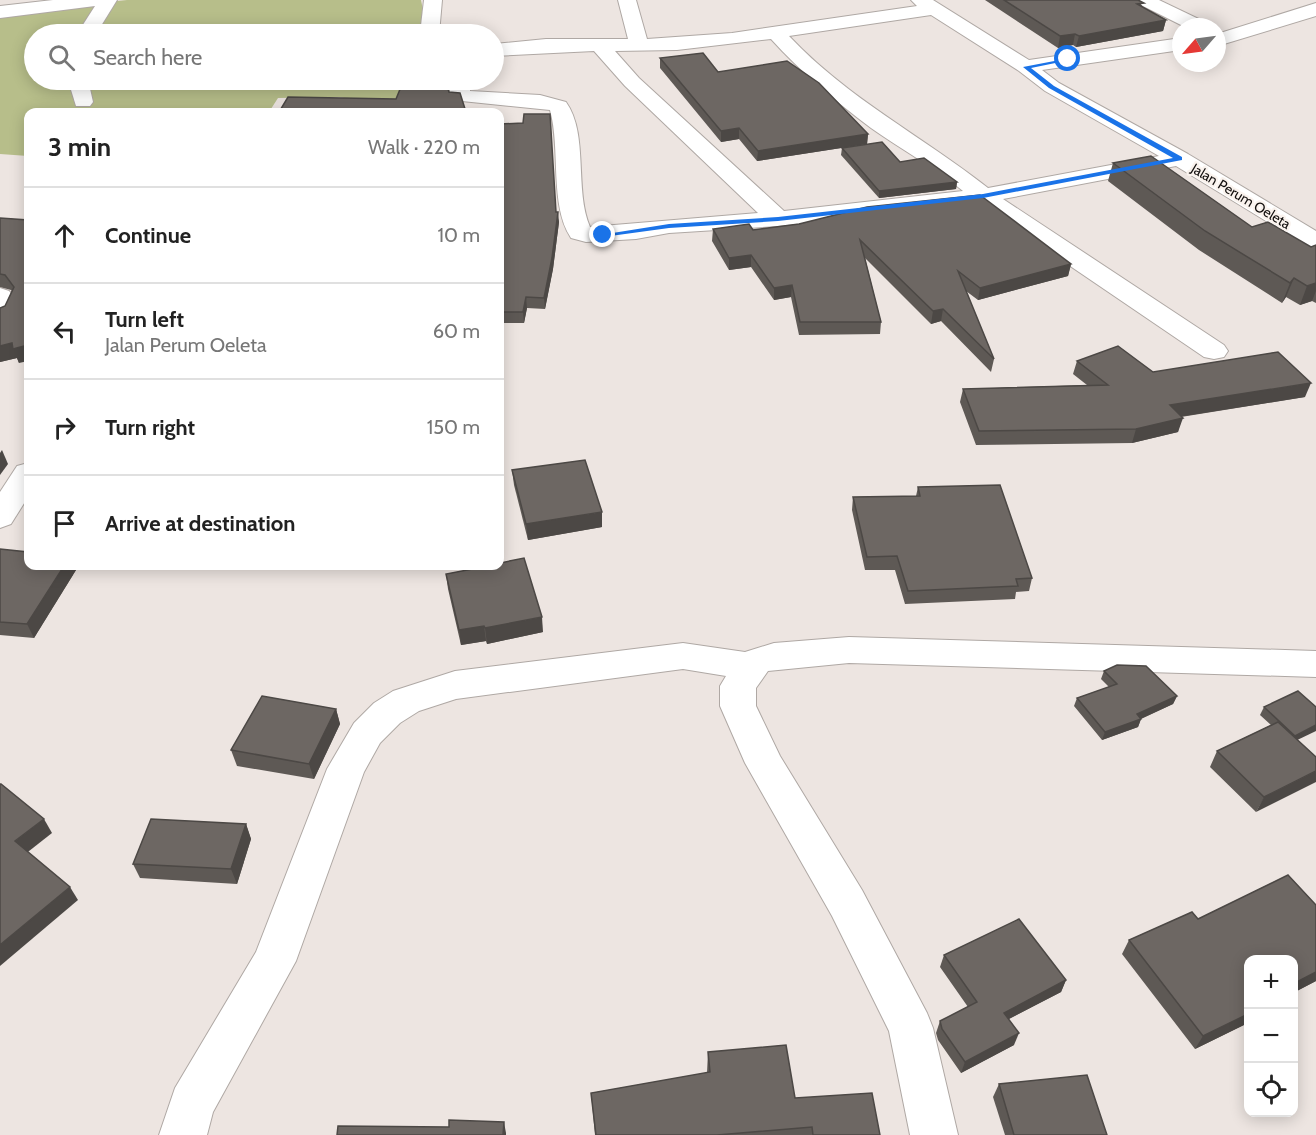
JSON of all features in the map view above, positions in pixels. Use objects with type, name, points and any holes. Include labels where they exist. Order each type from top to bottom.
[{"type":"street","points":[[0,12],[98,0]]},
{"type":"street","points":[[93,24],[108,0]]},
{"type":"street","points":[[431,24],[433,0]]},
{"type":"street","points":[[627,0],[639,45]]},
{"type":"street","points":[[1145,0],[1182,18]]},
{"type":"street","points":[[504,49],[549,44],[600,46],[703,42],[774,32],[927,4]]},
{"type":"street","name":"Jalan Perum Oeleta","points":[[927,4],[1026,67],[1052,87],[1180,159],[1316,241]]},
{"type":"street","points":[[1226,36],[1289,20],[1316,9]]},
{"type":"street","points":[[774,32],[809,69],[880,124],[941,162],[983,196],[1214,351]]},
{"type":"street","points":[[1026,67],[1172,45]]},
{"type":"street","points":[[600,46],[633,82],[778,219]]},
{"type":"street","points":[[80,90],[83,102]]},
{"type":"street","points":[[459,96],[472,99],[540,101],[559,106],[569,159],[574,217],[580,233],[586,235],[636,232],[669,226],[778,219],[983,196],[1180,159]]},
{"type":"street","points":[[0,296],[4,300],[0,314]]},
{"type":"street","points":[[0,517],[24,479]]},
{"type":"street","points":[[934,1135],[911,1028],[847,903],[764,763],[738,706],[738,686],[751,666],[755,662],[774,656],[849,650],[1316,664]]},
{"type":"street","points":[[183,1135],[192,1104],[274,961],[346,769],[367,733],[387,713],[406,701],[455,685],[629,662],[683,656],[751,666]]},
{"type":"green space","points":[[127,0],[421,0],[424,24],[24,24],[24,90],[452,90],[449,108],[379,104],[339,97],[278,98],[272,108],[24,108],[24,156],[0,154],[0,13]]},
{"type":"building","points":[[1004,0],[1138,0],[1144,3],[1137,4],[1166,20],[1079,36],[1075,34],[1060,36]]},
{"type":"building","points":[[703,53],[718,72],[787,61],[819,83],[868,134],[758,151],[739,128],[721,131],[660,58]]},
{"type":"building","points":[[400,90],[448,90],[460,93],[465,108],[281,108],[288,97],[396,99]]},
{"type":"building","points":[[524,114],[550,114],[556,212],[558,212],[544,298],[526,297],[523,312],[504,312],[504,124],[523,123]]},
{"type":"building","points":[[882,142],[900,162],[924,158],[957,182],[879,191],[842,148]]},
{"type":"building","points":[[1151,156],[1252,227],[1268,222],[1311,247],[1316,245],[1316,283],[1307,286],[1294,278],[1290,283],[1205,231],[1113,163]]},
{"type":"building","points":[[980,195],[1071,264],[980,288],[958,271],[994,359],[943,309],[933,311],[860,240],[881,322],[800,322],[792,285],[774,288],[751,255],[729,258],[713,229],[749,224],[753,230],[799,224],[867,207]]},
{"type":"building","points":[[0,218],[24,220],[24,346],[13,349],[12,343],[0,346],[0,308],[5,306],[14,287],[5,275],[0,274]]},
{"type":"building","points":[[1118,346],[1153,372],[1278,352],[1311,383],[1170,405],[1183,418],[1136,429],[979,431],[963,389],[1108,385],[1077,361]]},
{"type":"building","points":[[585,460],[602,512],[526,524],[512,470]]},
{"type":"building","points":[[1000,485],[1032,578],[1016,579],[1018,586],[908,591],[897,556],[867,557],[853,497],[920,496],[918,487]]},
{"type":"building","points":[[0,549],[24,552],[24,570],[61,570],[27,624],[0,622]]},
{"type":"building","points":[[524,558],[542,617],[485,628],[484,626],[459,630],[446,574],[467,570],[504,570],[504,562]]},
{"type":"building","points":[[1117,665],[1146,666],[1177,696],[1137,714],[1141,719],[1105,732],[1077,698],[1117,684],[1104,671]]},
{"type":"building","points":[[1298,691],[1316,707],[1316,725],[1295,736],[1264,707]]},
{"type":"building","points":[[262,696],[336,709],[309,764],[231,750]]},
{"type":"building","points":[[1278,722],[1316,757],[1316,771],[1264,797],[1217,751]]},
{"type":"building","points":[[0,784],[44,819],[15,841],[70,887],[0,945]]},
{"type":"building","points":[[151,819],[246,824],[231,869],[133,864]]},
{"type":"building","points":[[1288,875],[1316,905],[1316,972],[1298,981],[1298,955],[1244,955],[1244,1016],[1203,1036],[1129,940],[1192,912],[1198,919]]},
{"type":"building","points":[[1019,919],[1066,980],[1004,1013],[1019,1033],[965,1062],[942,1029],[940,1021],[977,1002],[944,955]]},
{"type":"building","points":[[786,1045],[795,1098],[872,1093],[880,1135],[813,1135],[812,1127],[717,1135],[596,1135],[591,1093],[710,1072],[708,1052]]},
{"type":"building","points":[[1087,1075],[1107,1135],[1014,1135],[999,1084]]},
{"type":"building","points":[[449,1120],[504,1122],[503,1135],[337,1135],[338,1126],[449,1127]]},
{"type":"route","points":[[603,235],[669,226],[778,219],[983,196],[1055,183],[1087,174],[1180,159],[1052,87],[1026,67],[1068,59]]}]
